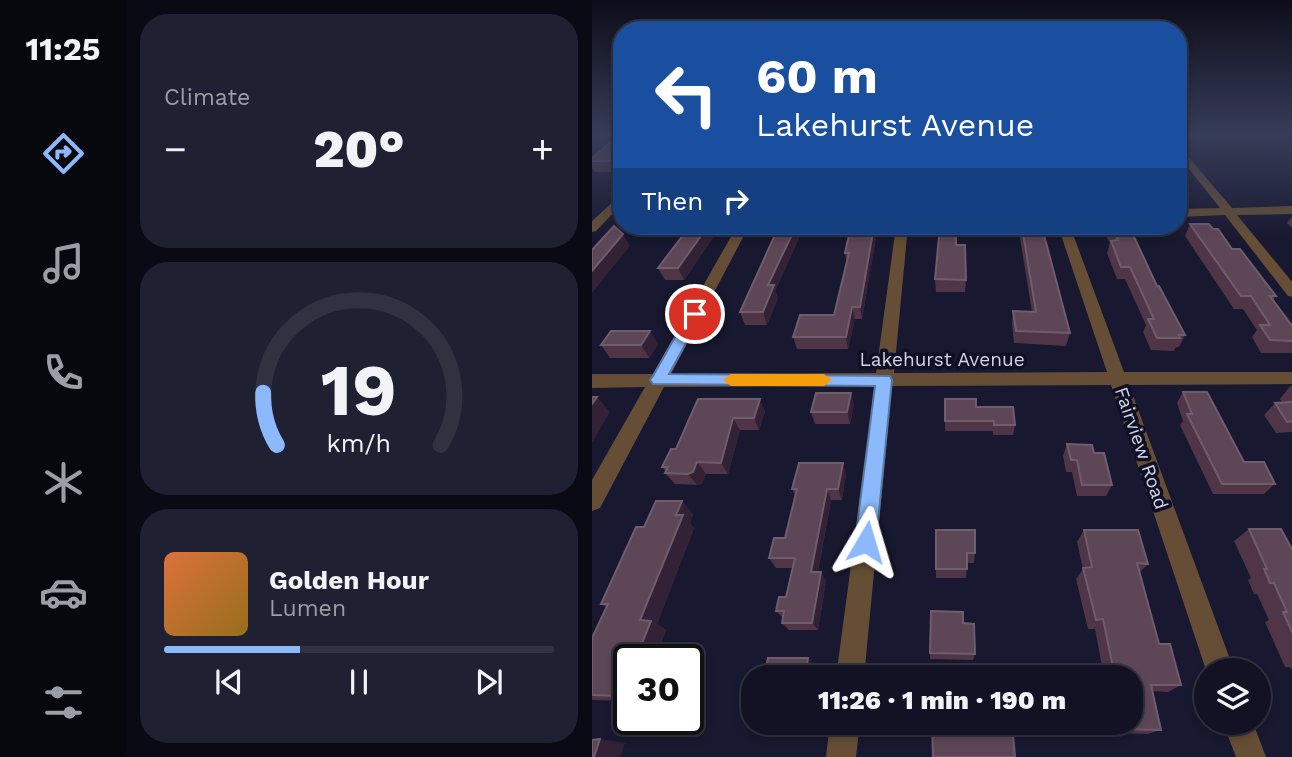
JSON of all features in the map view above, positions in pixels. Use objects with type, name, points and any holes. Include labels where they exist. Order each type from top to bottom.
[{"type":"street","points":[[1195,169],[1293,293]]},
{"type":"street","points":[[592,228],[598,216],[613,204]]},
{"type":"street","points":[[1187,213],[1293,210]]},
{"type":"street","points":[[592,501],[738,235]]},
{"type":"street","points":[[851,665],[901,235]]},
{"type":"street","name":"Fairview Road","points":[[1067,235],[1216,658]]},
{"type":"street","name":"Lakehurst Avenue","points":[[592,381],[1293,378]]},
{"type":"street","points":[[841,757],[844,735]]},
{"type":"street","points":[[1243,735],[1251,757]]},
{"type":"building","points":[[1190,224],[1209,224],[1213,229],[1218,229],[1232,249],[1240,249],[1276,296],[1270,296],[1293,327],[1293,341],[1270,340],[1260,325],[1270,325],[1251,296],[1241,296]]},
{"type":"building","points":[[613,227],[613,235],[622,235],[592,271],[592,250]]},
{"type":"building","points":[[683,235],[702,235],[678,268],[658,268]]},
{"type":"building","points":[[775,235],[792,235],[768,285],[774,285],[763,312],[740,312]]},
{"type":"building","points":[[849,235],[872,235],[860,307],[852,307],[846,337],[793,337],[800,315],[834,315],[849,253],[845,253]]},
{"type":"building","points":[[939,235],[956,235],[956,245],[965,245],[966,280],[935,279]]},
{"type":"building","points":[[1023,235],[1044,235],[1070,333],[1016,331],[1013,311],[1036,312]]},
{"type":"building","points":[[1116,235],[1133,235],[1157,286],[1185,335],[1179,335],[1180,338],[1157,338],[1148,319],[1154,319],[1130,267],[1121,267],[1111,241],[1118,240]]},
{"type":"building","points":[[611,331],[650,331],[641,345],[601,345]]},
{"type":"building","points":[[1183,392],[1207,392],[1244,462],[1264,462],[1275,484],[1222,484],[1187,414],[1192,414]]},
{"type":"building","points":[[816,393],[851,393],[847,412],[811,412]]},
{"type":"building","points":[[698,399],[760,399],[754,418],[733,418],[721,463],[697,462],[693,472],[688,474],[665,473],[668,467],[662,467],[671,449],[676,449]]},
{"type":"building","points":[[945,399],[976,399],[976,407],[1013,407],[1015,425],[994,425],[994,421],[945,421]]},
{"type":"building","points":[[1293,402],[1293,421],[1287,422],[1275,403]]},
{"type":"building","points":[[1067,444],[1092,445],[1094,453],[1104,453],[1112,485],[1082,485],[1077,460],[1071,460]]},
{"type":"building","points":[[799,463],[843,463],[838,489],[827,489],[811,572],[821,572],[812,623],[782,623],[784,611],[776,611],[779,597],[786,597],[795,558],[769,558],[774,538],[785,538],[797,489],[792,489]]},
{"type":"building","points":[[656,501],[682,501],[676,515],[683,515],[640,620],[651,621],[642,643],[613,644],[613,696],[592,695],[592,638],[608,604],[601,604],[636,527],[644,527]]},
{"type":"building","points":[[1249,529],[1281,529],[1293,551],[1293,634],[1283,612],[1287,612],[1274,583],[1270,583],[1264,569],[1267,569]]},
{"type":"building","points":[[936,530],[975,530],[975,553],[967,553],[967,569],[936,569]]},
{"type":"building","points":[[1084,530],[1138,530],[1148,564],[1137,563],[1159,644],[1170,644],[1181,685],[1151,685],[1161,730],[1143,730],[1143,665],[1113,665],[1103,619],[1096,620],[1083,568],[1092,567]]},
{"type":"building","points":[[931,611],[963,612],[963,623],[974,624],[975,654],[930,653]]},
{"type":"building","points":[[768,658],[808,658],[807,665],[767,665]]},
{"type":"building","points":[[932,735],[1013,735],[1015,757],[933,757]]},
{"type":"building","points":[[600,739],[594,757],[592,757],[592,740]]},
{"type":"slow traffic","points":[[731,380],[824,380]]},
{"type":"route","points":[[695,314],[658,380],[884,380],[866,542]]}]
